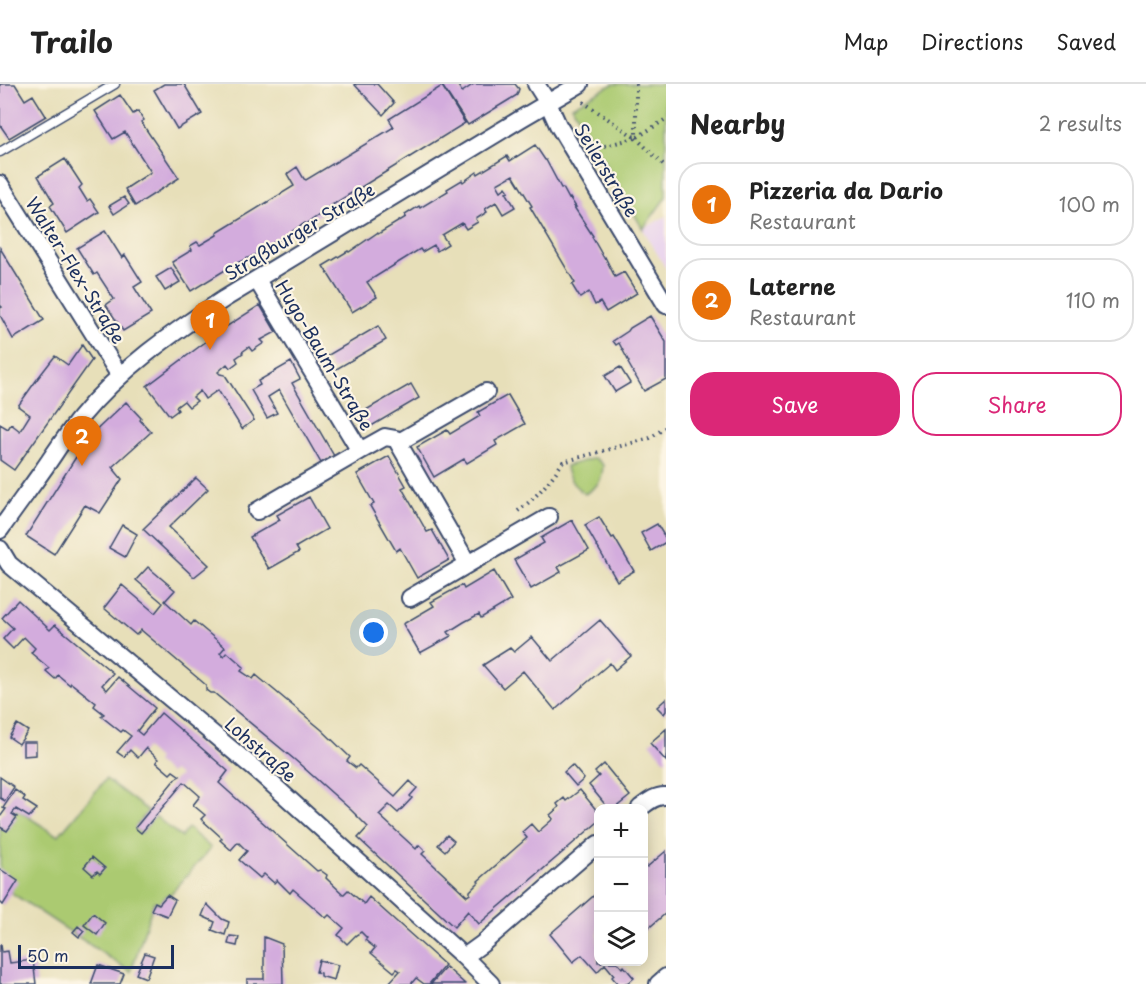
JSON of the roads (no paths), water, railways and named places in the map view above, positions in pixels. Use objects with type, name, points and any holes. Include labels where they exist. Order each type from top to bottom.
[{"type":"street","name":"Seilerstraße","points":[[536,84],[558,125],[666,305]]},
{"type":"street","name":"Straßburger Straße","points":[[0,530],[74,425],[101,394],[149,351],[192,320],[257,279],[574,88]]},
{"type":"street","name":"Walter-Flex-Straße","points":[[0,184],[120,376]]},
{"type":"street","name":"Hugo-Baum-Straße","points":[[257,279],[360,451]]},
{"type":"street","name":"Hugo-Baum-Straße","points":[[257,511],[385,437],[396,439],[399,442],[486,392]]},
{"type":"street","points":[[399,442],[468,564]]},
{"type":"street","points":[[410,598],[549,517]]},
{"type":"street","name":"Lohstraße","points":[[0,549],[9,564],[261,774],[492,984]]},
{"type":"street","points":[[646,804],[655,798],[666,796]]},
{"type":"street","points":[[464,957],[594,847]]},
{"type":"street","points":[[658,984],[666,977]]},
{"type":"lane","points":[[0,152],[115,84]]},
{"type":"place","name":"Pizzeria da Dario","points":[[210,350]]},
{"type":"place","name":"Laterne","points":[[82,466]]}]
